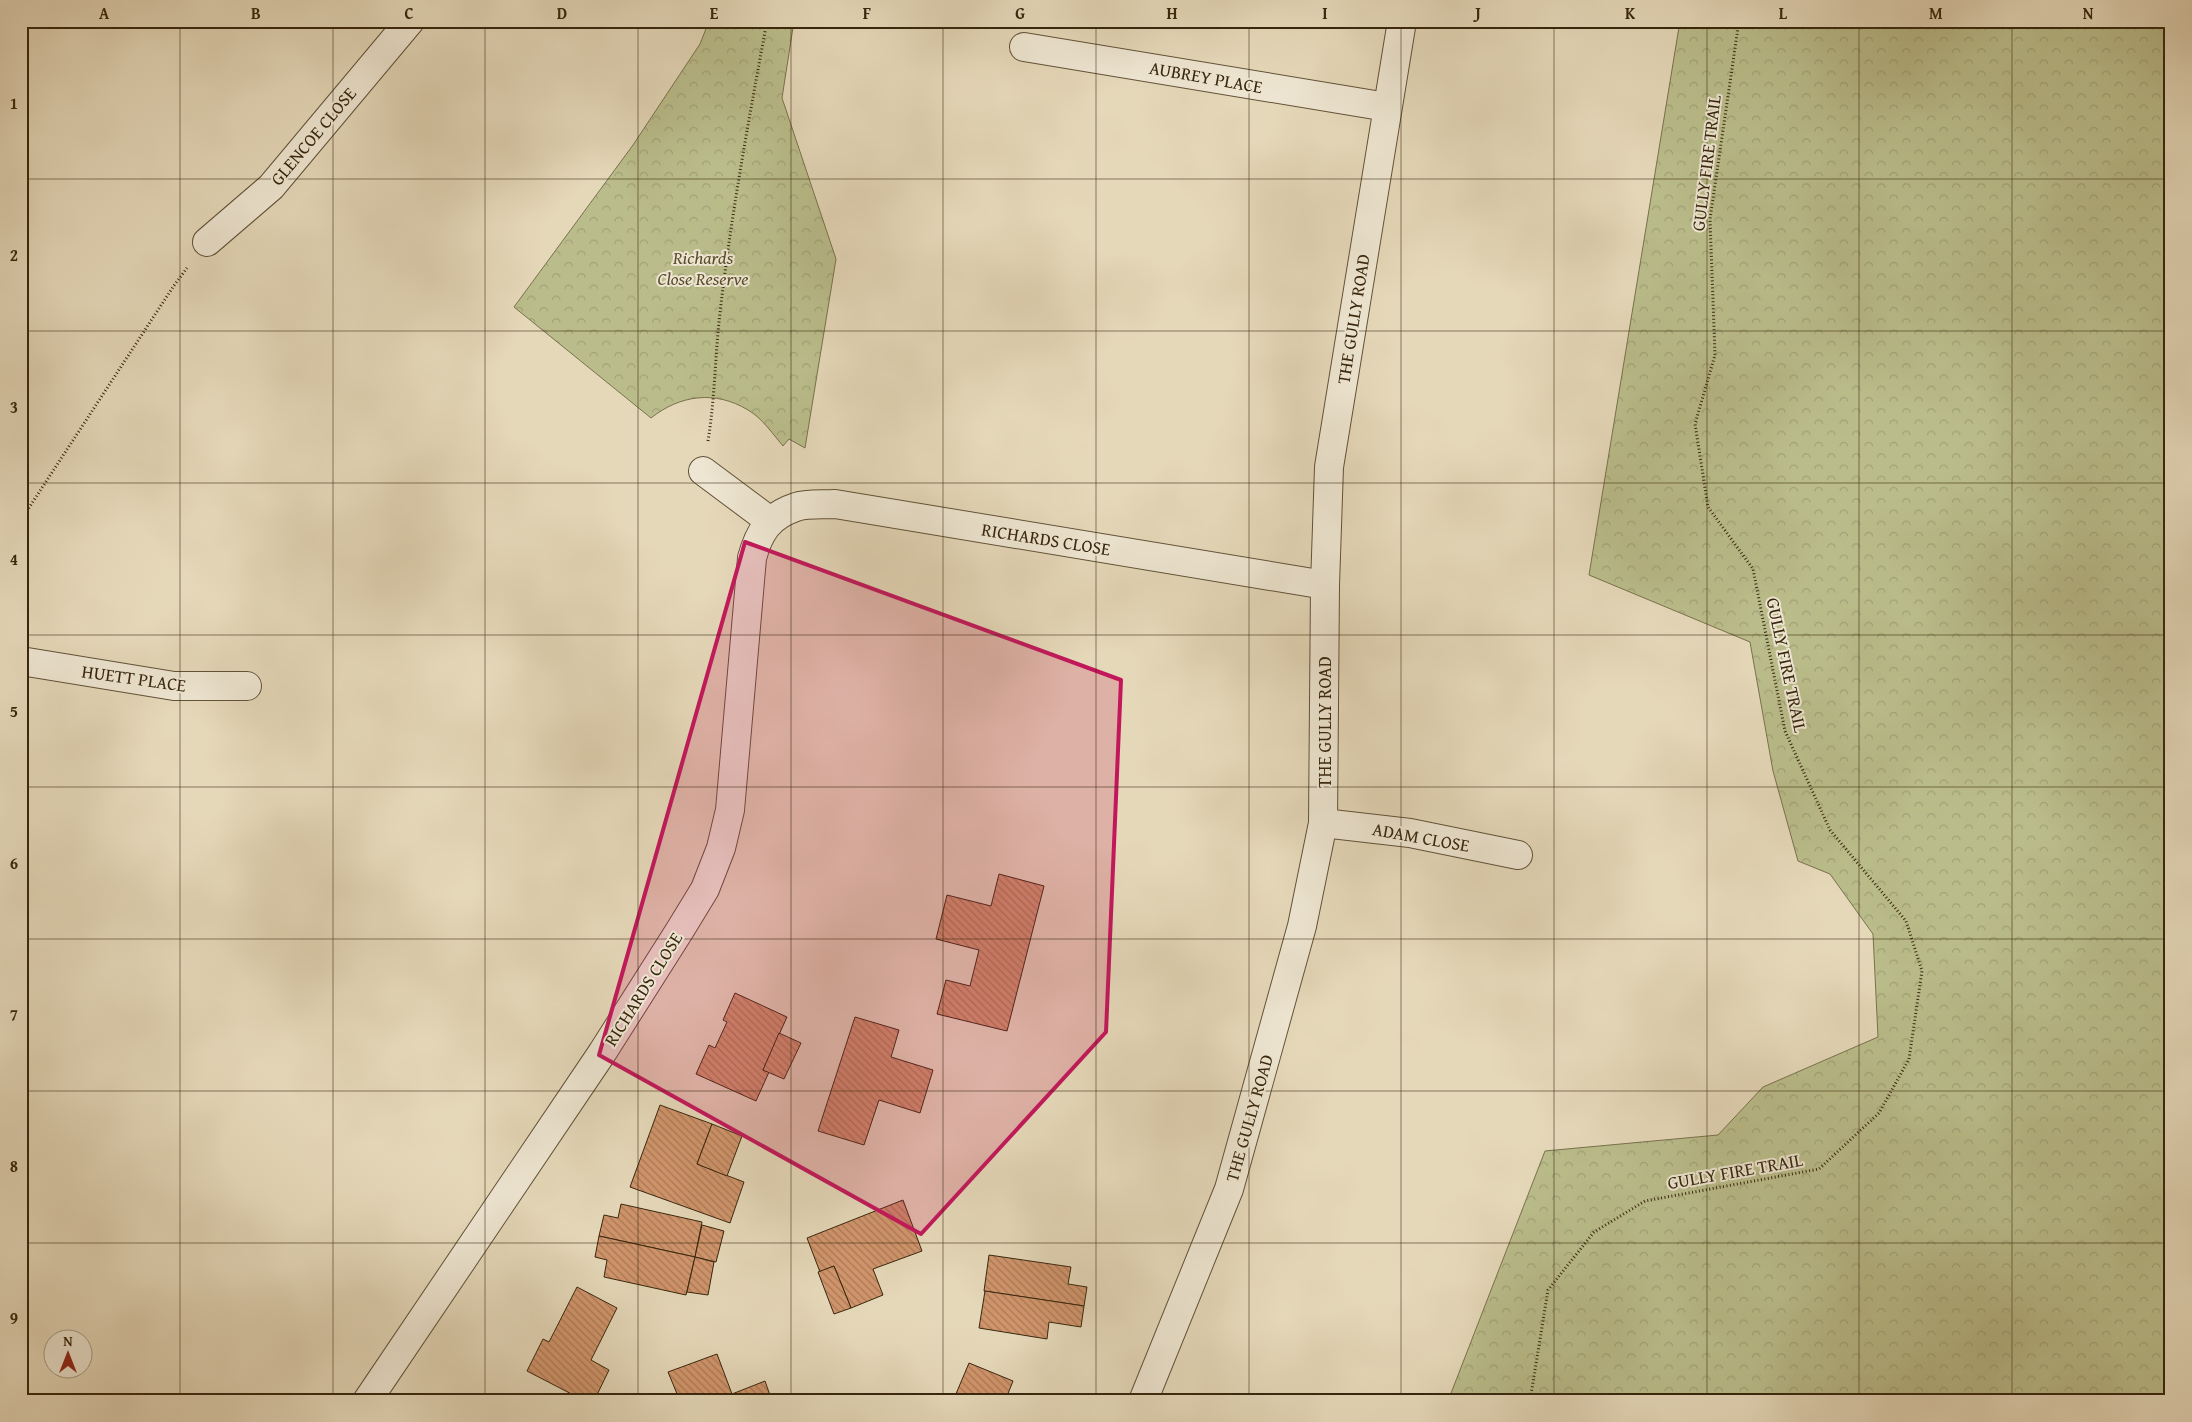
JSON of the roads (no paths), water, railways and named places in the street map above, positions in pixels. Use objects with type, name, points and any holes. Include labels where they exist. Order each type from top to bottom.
[{"type":"street","name":"GLENCOE CLOSE","points":[[208,242],[271,187],[410,21]]},
{"type":"street","name":"THE GULLY ROAD","points":[[1143,1401],[1228,1189],[1302,926],[1323,823],[1325,585],[1329,468],[1402,21]]},
{"type":"street","name":"AUBREY PLACE","points":[[1024,47],[1387,107]]},
{"type":"street","points":[[703,471],[770,521]]},
{"type":"street","name":"RICHARDS CLOSE","points":[[367,1401],[602,1053],[705,889],[721,848],[730,810],[752,558],[758,537],[770,521],[797,506],[835,504],[1325,585]]},
{"type":"street","name":"HUETT PLACE","points":[[21,661],[174,686],[247,686]]},
{"type":"street","name":"ADAM CLOSE","points":[[1323,823],[1410,833],[1518,855]]},
{"type":"park label","name":"Richards Close Reserve","points":[[703,267]]}]
